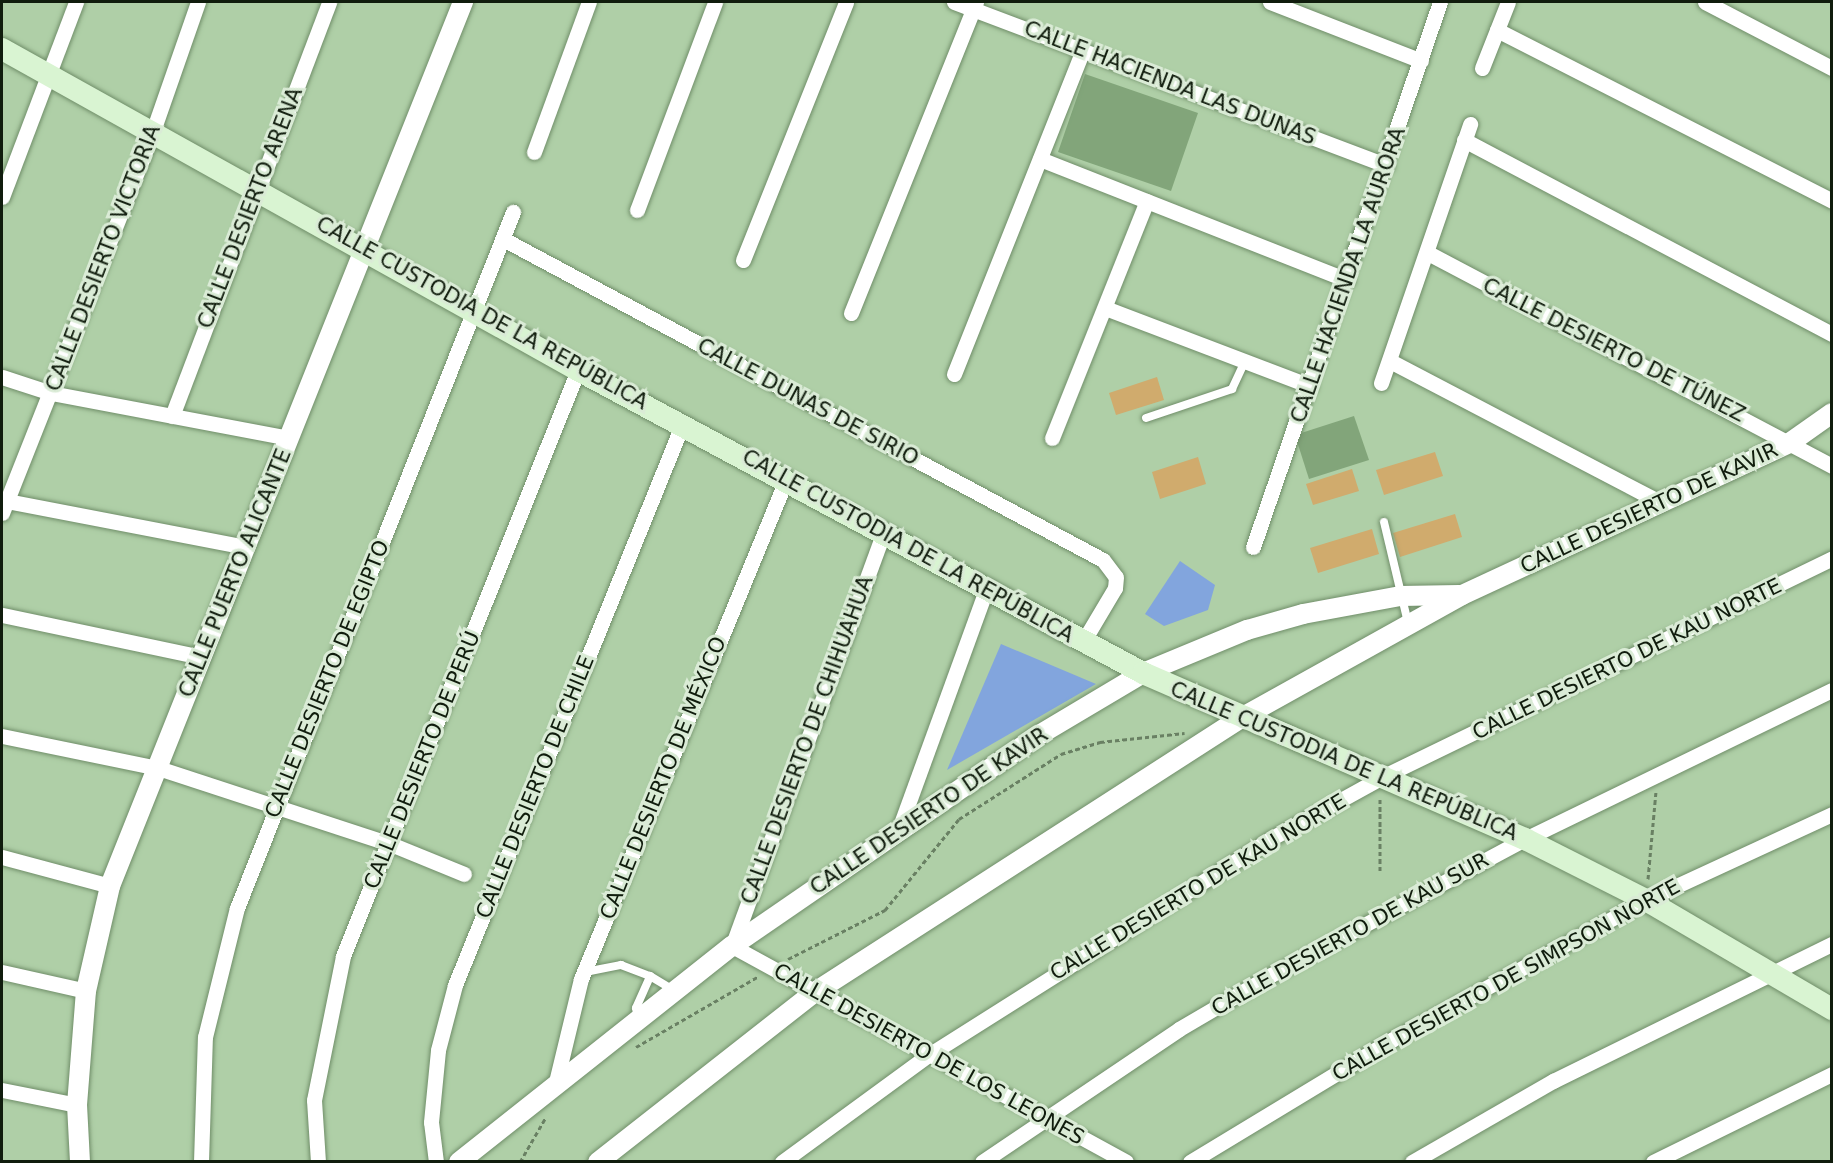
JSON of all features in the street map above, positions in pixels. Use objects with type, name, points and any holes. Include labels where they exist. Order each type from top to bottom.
[{"type":"main road","name":"CALLE CUSTODIA DE LA REPÚBLICA","points":[[2,49],[152,134],[365,247],[578,370],[683,423],[1233,723],[1525,839],[1642,898],[1771,971],[1832,1009]]},
{"type":"street","points":[[2,197],[76,2]]},
{"type":"street","name":"CALLE DESIERTO VICTORIA","points":[[4,507],[152,134],[198,2]]},
{"type":"street","name":"CALLE DESIERTO ARENA","points":[[172,416],[256,189],[329,2]]},
{"type":"street","name":"CALLE PUERTO ALICANTE","points":[[80,1161],[77,1104],[86,991],[110,886],[463,2]]},
{"type":"street","points":[[534,152],[590,2]]},
{"type":"street","points":[[637,210],[715,2]]},
{"type":"street","points":[[743,260],[846,2]]},
{"type":"street","name":"CALLE HACIENDA LAS DUNAS","points":[[954,2],[974,5],[1083,50],[1386,165]]},
{"type":"street","points":[[1270,2],[1421,61]]},
{"type":"street","name":"CALLE HACIENDA LA AURORA","points":[[1253,547],[1347,280],[1440,2]]},
{"type":"street","points":[[1482,68],[1508,2]]},
{"type":"street","points":[[1705,2],[1832,68]]},
{"type":"street","points":[[851,314],[974,5]]},
{"type":"street","points":[[1497,30],[1832,201]]},
{"type":"street","points":[[954,374],[1083,50]]},
{"type":"street","points":[[1382,382],[1428,253],[1470,124]]},
{"type":"street","points":[[1464,140],[1832,334]]},
{"type":"street","points":[[1040,159],[1347,280]]},
{"type":"street","points":[[1052,438],[1147,201]]},
{"type":"street","name":"CALLE DESIERTO DE EGIPTO","points":[[201,1161],[205,1037],[237,908],[275,806],[477,313],[513,212]]},
{"type":"street","name":"CALLE DUNAS DE SIRIO","points":[[504,239],[1112,567],[1115,588],[1083,642]]},
{"type":"street","name":"CALLE DESIERTO DE TÚNEZ","points":[[1428,253],[1791,442],[1832,466]]},
{"type":"street","points":[[1104,308],[1244,363],[1310,386]]},
{"type":"street","points":[[1390,361],[1662,503]]},
{"type":"street","name":"CALLE DESIERTO DE PERÚ","points":[[318,1161],[314,1100],[324,1030],[343,956],[578,370]]},
{"type":"street","points":[[2,377],[51,393],[290,438]]},
{"type":"street","name":"CALLE DESIERTO DE KAVIR","points":[[598,1161],[812,994],[1233,723],[1462,595],[1791,442],[1832,413]]},
{"type":"street","name":"CALLE DESIERTO DE CHILE","points":[[436,1161],[431,1122],[438,1050],[455,985],[683,423]]},
{"type":"street","name":"CALLE DESIERTO DE MÉXICO","points":[[555,1082],[584,972],[786,480]]},
{"type":"street","points":[[4,507],[246,547]]},
{"type":"street","name":"CALLE DESIERTO DE CHIHUAHUA","points":[[732,946],[883,534]]},
{"type":"street","name":"CALLE DESIERTO DE KAU NORTE","points":[[783,1161],[927,1056],[1161,906],[1378,779],[1832,558]]},
{"type":"street","points":[[899,829],[986,590]]},
{"type":"street","name":"CALLE DESIERTO DE KAVIR","points":[[459,1161],[555,1082],[732,946],[899,829],[1039,735],[1143,673],[1247,630],[1400,596],[1462,595]]},
{"type":"street","points":[[2,615],[202,657]]},
{"type":"street","name":"CALLE DESIERTO DE KAU SUR","points":[[982,1161],[1044,1117],[1220,1005],[1525,839],[1654,774],[1832,690]]},
{"type":"street","points":[[2,736],[158,768],[388,843],[464,874]]},
{"type":"street","name":"CALLE DESIERTO DE SIMPSON NORTE","points":[[1190,1161],[1393,1039],[1642,898],[1832,814]]},
{"type":"street","points":[[2,857],[110,886]]},
{"type":"street","points":[[1412,1161],[1552,1081],[1771,971],[1832,945]]},
{"type":"street","name":"CALLE DESIERTO DE LOS LEONES","points":[[732,946],[812,994],[1126,1161]]},
{"type":"street","points":[[2,972],[86,991]]},
{"type":"street","points":[[1653,1161],[1832,1074]]},
{"type":"street","points":[[2,1090],[77,1104]]},
{"type":"lane","points":[[1146,418],[1232,389],[1244,363]]},
{"type":"lane","points":[[1384,522],[1408,625]]},
{"type":"lane","points":[[584,972],[621,965],[650,976],[674,991]]},
{"type":"lane","points":[[638,1018],[636,1008],[650,976]]},
{"type":"path","points":[[629,1050],[744,987],[768,967],[885,910],[959,819],[1061,754],[1100,742],[1233,723]]},
{"type":"path","points":[[1642,898],[1652,858],[1654,774]]},
{"type":"path","points":[[1378,779],[1382,801],[1380,871]]},
{"type":"path","points":[[520,1161],[548,1114]]},
{"type":"green space","points":[[1085,74],[1198,113],[1171,191],[1058,152]]},
{"type":"green space","points":[[1354,416],[1369,460],[1309,479],[1295,435]]},
{"type":"water","points":[[1180,561],[1215,585],[1208,610],[1164,626],[1145,614]]},
{"type":"water","points":[[1001,644],[1096,684],[947,770]]},
{"type":"building","points":[[1157,377],[1164,400],[1116,415],[1109,393]]},
{"type":"building","points":[[1435,452],[1443,476],[1384,495],[1376,470]]},
{"type":"building","points":[[1198,457],[1206,484],[1160,499],[1152,472]]},
{"type":"building","points":[[1352,469],[1359,491],[1313,505],[1306,484]]},
{"type":"building","points":[[1455,514],[1462,537],[1400,557],[1393,533]]},
{"type":"building","points":[[1372,529],[1379,554],[1318,573],[1310,548]]}]
